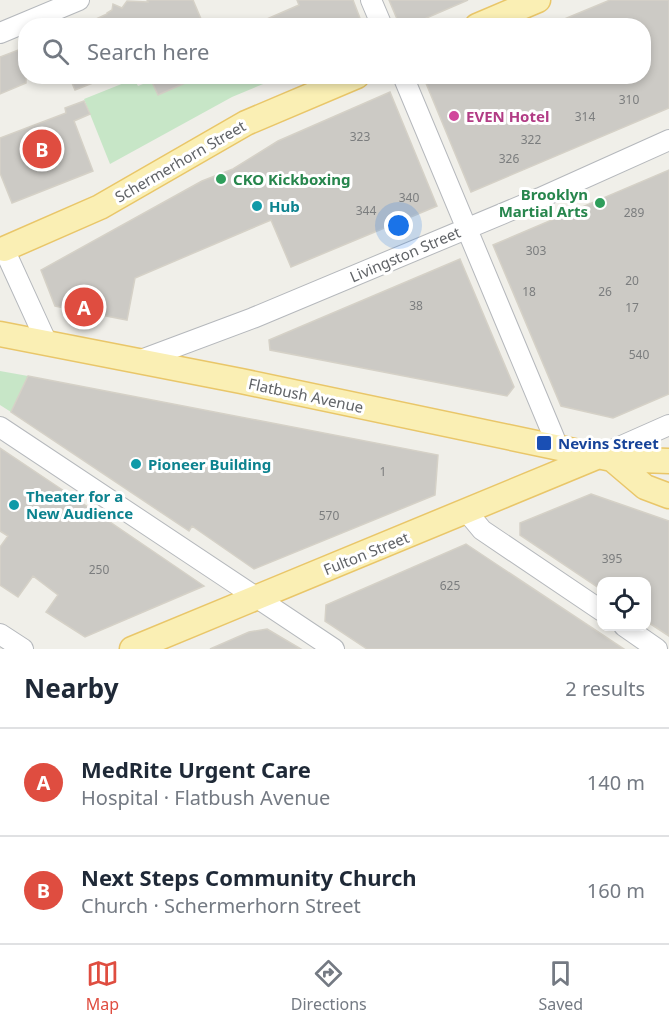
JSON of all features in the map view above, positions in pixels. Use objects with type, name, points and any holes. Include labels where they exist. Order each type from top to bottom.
[{"type":"main road","points":[[496,18],[538,0]]},
{"type":"main road","name":"Schermerhorn Street","points":[[1,248],[100,207],[246,123],[338,84]]},
{"type":"main road","name":"Flatbush Avenue","points":[[0,334],[606,458]]},
{"type":"main road","points":[[606,458],[669,461]]},
{"type":"main road","points":[[606,458],[645,488],[669,495]]},
{"type":"main road","name":"Fulton Street","points":[[132,649],[467,512],[606,458]]},
{"type":"street","points":[[36,18],[79,0]]},
{"type":"street","points":[[371,0],[379,18]]},
{"type":"street","points":[[0,33],[18,25]]},
{"type":"street","points":[[406,84],[558,447]]},
{"type":"street","name":"Livingston Street","points":[[138,361],[253,318],[540,198],[669,140]]},
{"type":"street","points":[[1,248],[47,343]]},
{"type":"street","points":[[606,458],[669,425]]},
{"type":"street","points":[[0,427],[334,649]]},
{"type":"street","points":[[467,512],[482,530],[597,608]]},
{"type":"street","points":[[630,631],[657,649]]},
{"type":"street","points":[[0,634],[23,649]]},
{"type":"green space","points":[[122,84],[137,84],[138,86],[143,84],[263,84],[232,97],[110,164],[84,99]]},
{"type":"green space","points":[[0,371],[28,376],[11,412],[0,405]]},
{"type":"building","points":[[147,0],[193,0],[201,18],[98,18],[112,10],[113,4],[122,8],[127,1],[148,2]]},
{"type":"building","points":[[297,0],[353,0],[360,18],[269,18],[299,5]]},
{"type":"building","points":[[389,0],[468,0],[426,18],[397,18]]},
{"type":"building","points":[[610,0],[669,0],[669,108],[471,192],[426,84],[651,84],[651,18],[567,18]]},
{"type":"building","points":[[18,50],[18,84],[24,84],[0,94],[0,57]]},
{"type":"building","points":[[72,84],[90,84],[75,90]]},
{"type":"building","points":[[153,84],[183,84],[158,95]]},
{"type":"building","name":"Hub","points":[[390,92],[437,206],[291,267],[271,220],[135,278],[127,320],[55,306],[41,270],[202,181],[233,169],[278,141]]},
{"type":"building","points":[[84,101],[90,114],[74,121],[93,171],[12,203],[0,173],[0,138],[66,113],[65,108]]},
{"type":"building","points":[[669,170],[669,394],[613,418],[561,406],[493,245]]},
{"type":"building","points":[[460,259],[514,387],[507,396],[270,350],[269,340]]},
{"type":"building","points":[[28,376],[438,455],[435,495],[254,569],[192,526],[189,531],[11,412]]},
{"type":"building","points":[[0,448],[204,586],[85,637],[46,612],[58,595],[33,576],[18,597],[0,585],[0,547],[8,536],[0,531]]},
{"type":"building","points":[[591,494],[669,521],[669,636],[651,624],[651,577],[597,577],[597,587],[520,535],[520,523]]},
{"type":"building","points":[[466,544],[624,649],[367,649],[325,621],[326,605]]},
{"type":"building","points":[[267,629],[301,649],[210,649],[249,632]]},
{"type":"place","name":"EVEN Hotel","points":[[454,116]]},
{"type":"place","name":"Next Steps Community Church","points":[[42,149]]},
{"type":"place","name":"CKO Kickboxing","points":[[221,179]]},
{"type":"place","name":"Brooklyn Martial Arts","points":[[600,203]]},
{"type":"place","name":"Hub","points":[[257,206]]},
{"type":"place","name":"MedRite Urgent Care","points":[[84,307]]},
{"type":"place","name":"Nevins Street","points":[[544,443]]},
{"type":"place","name":"Pioneer Building","points":[[136,464]]},
{"type":"place","name":"Theater for a New Audience","points":[[14,505]]}]
